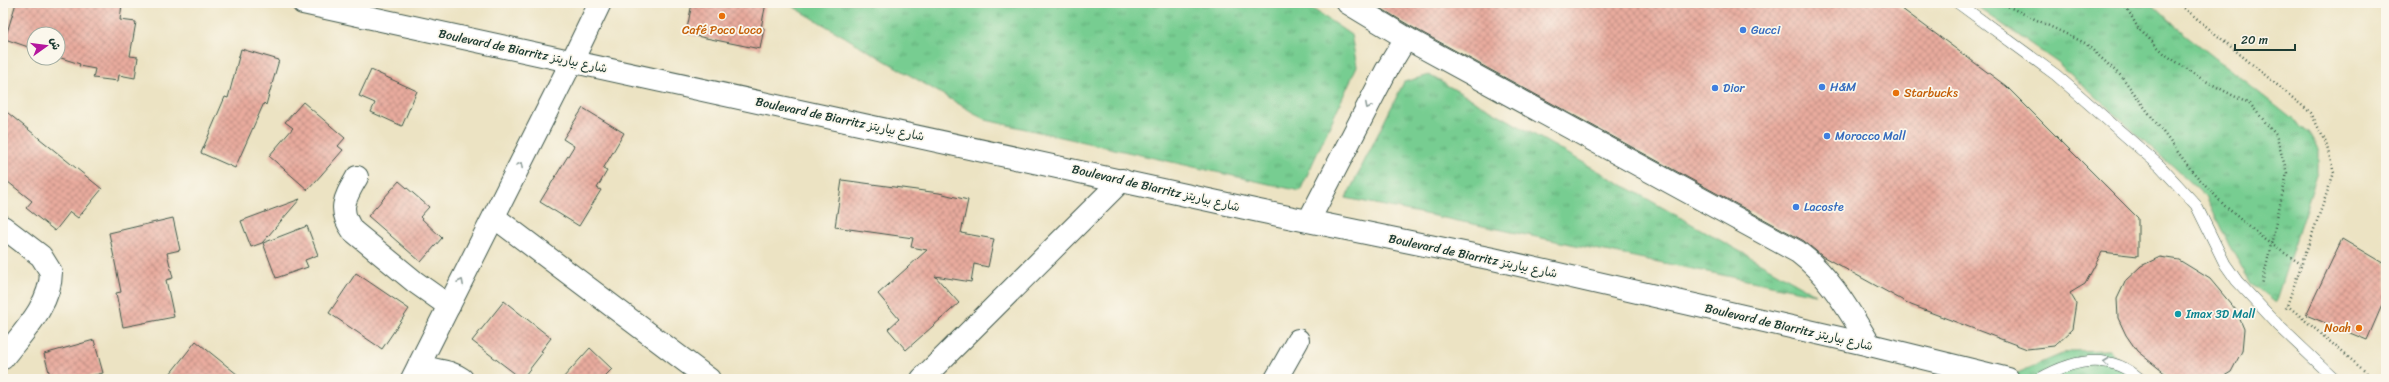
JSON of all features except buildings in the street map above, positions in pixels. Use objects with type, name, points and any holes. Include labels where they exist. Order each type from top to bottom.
[{"type":"street","name":"Boulevard de Biarritz شارع بياريتز","points":[[303,3],[1259,211],[1309,220],[1870,345],[2008,379]]},
{"type":"street","points":[[416,372],[600,3]]},
{"type":"street","points":[[1348,3],[1406,38],[1798,252],[1813,263],[1832,285],[1870,345]]},
{"type":"street","points":[[1309,220],[1386,71],[1406,38]]},
{"type":"street","points":[[357,177],[344,204],[346,222],[353,231],[415,282],[449,306]]},
{"type":"street","points":[[922,379],[1122,180]]},
{"type":"street","points":[[494,217],[709,379]]},
{"type":"street","points":[[3,228],[41,256],[51,272],[49,289],[43,302],[3,358]]},
{"type":"street","points":[[1276,379],[1298,340]]},
{"type":"street","points":[[430,343],[444,355],[456,375]]},
{"type":"street","points":[[416,372],[433,370],[456,375]]},
{"type":"lane","points":[[1958,3],[2056,75],[2160,166],[2196,205],[2225,264],[2234,276],[2279,326],[2335,379]]},
{"type":"lane","points":[[2039,379],[2081,361],[2098,361],[2122,366],[2140,379]]},
{"type":"path","points":[[2001,3],[2085,43],[2122,77],[2192,171],[2225,206],[2271,244],[2301,264]]},
{"type":"path","points":[[2124,3],[2138,28],[2166,55],[2202,79],[2251,105],[2276,135],[2287,174],[2262,287]]},
{"type":"path","points":[[2178,3],[2311,113],[2326,143],[2334,173],[2279,326]]},
{"type":"path","points":[[2287,305],[2374,379]]},
{"type":"green space","points":[[787,3],[1304,3],[1351,35],[1357,66],[1300,191],[986,120]]},
{"type":"green space","points":[[1972,3],[2151,3],[2176,27],[2310,133],[2318,147],[2318,172],[2275,303],[2252,285],[2229,245],[2206,197],[2058,63]]},
{"type":"green space","points":[[1429,75],[1815,294],[1346,198],[1404,82]]},
{"type":"green space","points":[[2110,350],[2138,379],[2028,379],[2008,377],[2069,351]]},
{"type":"place","name":"Café Poco Loco","points":[[722,16]]},
{"type":"place","name":"Gucci","points":[[1743,30]]},
{"type":"place","name":"H&M","points":[[1822,87]]},
{"type":"place","name":"Dior","points":[[1715,88]]},
{"type":"place","name":"Starbucks","points":[[1896,93]]},
{"type":"place","name":"Morocco Mall","points":[[1827,136]]},
{"type":"place","name":"Lacoste","points":[[1796,207]]},
{"type":"place","name":"Imax 3D Mall","points":[[2178,314]]},
{"type":"place","name":"Noah","points":[[2359,328]]}]
